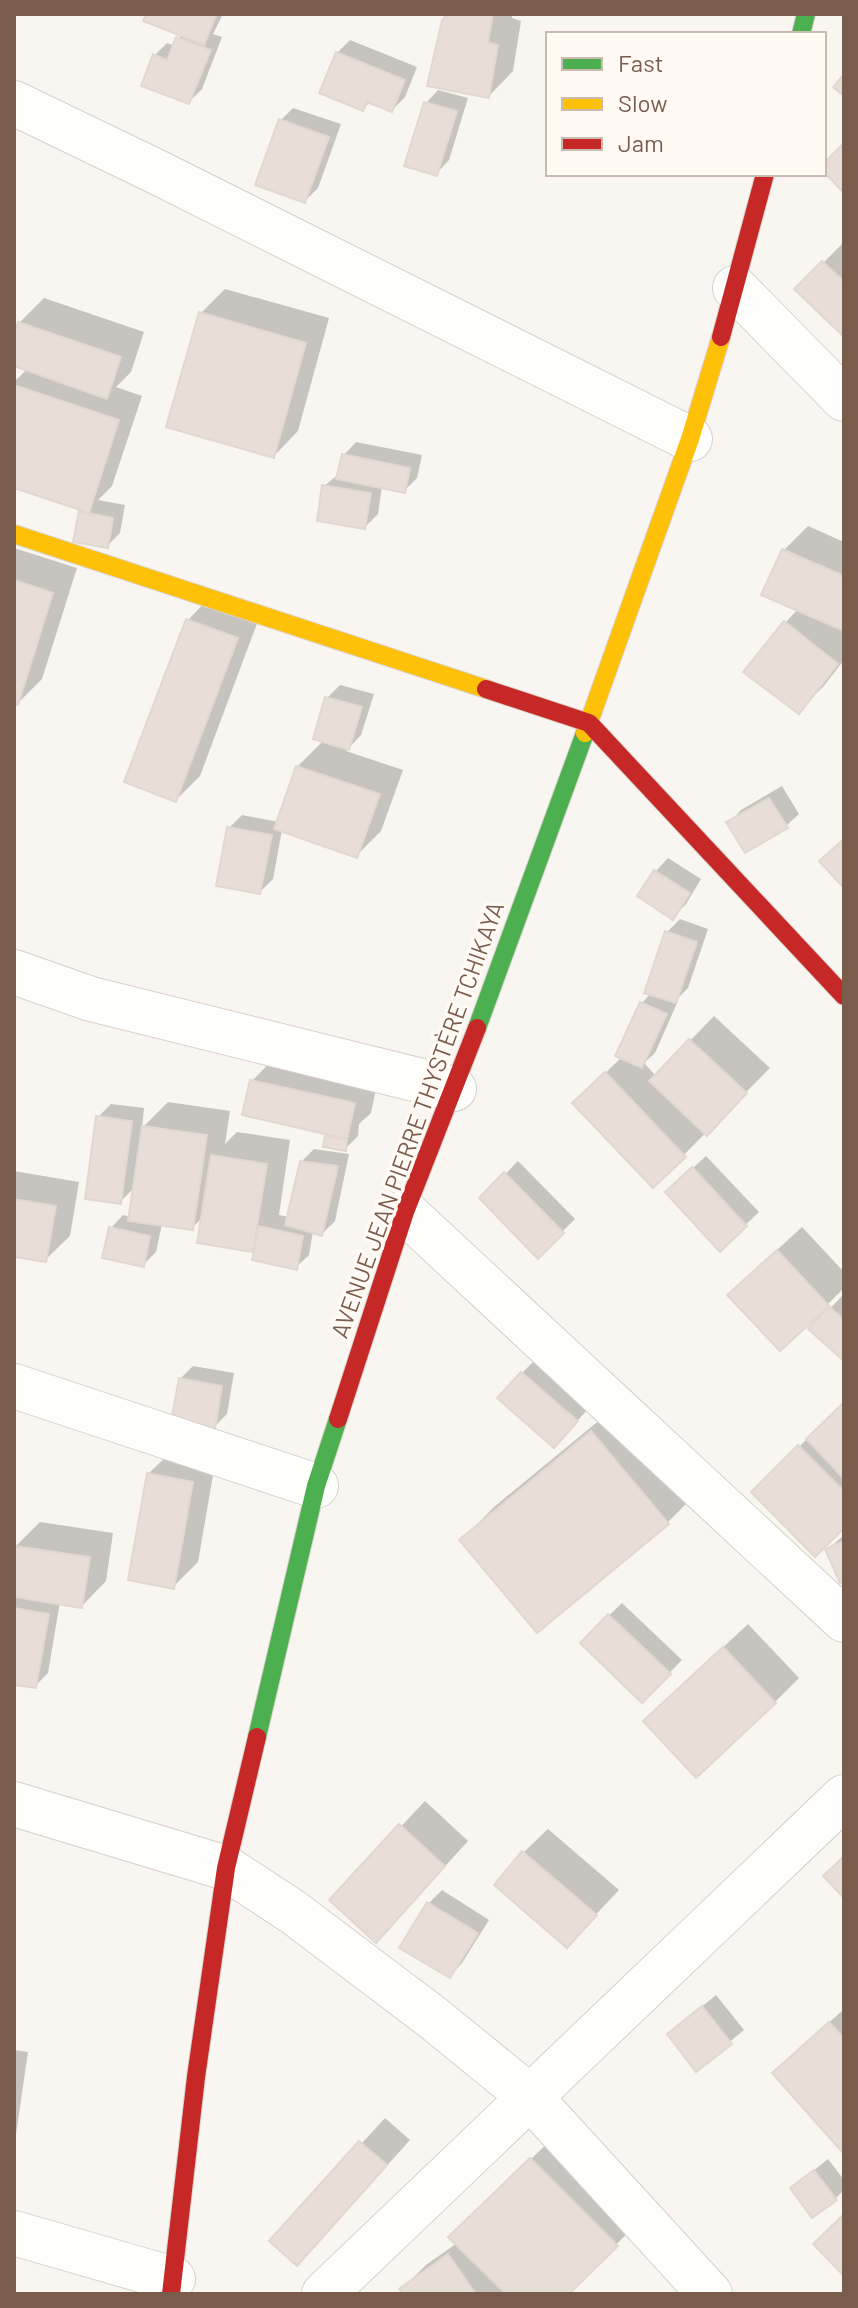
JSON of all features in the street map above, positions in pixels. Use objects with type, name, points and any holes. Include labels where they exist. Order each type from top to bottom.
[{"type":"street","points":[[14,103],[690,439]]},
{"type":"street","name":"AVENUE JEAN PIERRE THYSTÈRE TCHIKAYA","points":[[172,2286],[196,2077],[226,1868],[316,1486],[405,1212],[454,1089],[589,723],[690,439],[764,176]]},
{"type":"street","points":[[735,288],[844,399]]},
{"type":"street","points":[[14,534],[589,723],[844,996]]},
{"type":"street","points":[[14,972],[91,999],[454,1089]]},
{"type":"street","points":[[405,1212],[844,1620]]},
{"type":"street","points":[[14,1386],[316,1486]]},
{"type":"street","points":[[324,2294],[844,1797]]},
{"type":"street","points":[[14,1804],[226,1868],[306,1921],[529,2096],[710,2294]]},
{"type":"street","points":[[14,2233],[172,2286]]},
{"type":"building","points":[[146,14],[217,14],[204,45],[143,21]]},
{"type":"building","points":[[447,14],[493,14],[488,42],[498,45],[489,98],[427,86],[442,20]]},
{"type":"building","points":[[176,37],[211,50],[189,104],[141,86],[153,54],[167,60]]},
{"type":"building","points":[[336,52],[405,80],[392,112],[367,102],[363,111],[319,93]]},
{"type":"building","points":[[844,74],[844,96],[833,87]]},
{"type":"building","points":[[424,102],[457,111],[437,176],[404,166]]},
{"type":"building","points":[[279,119],[329,137],[305,203],[255,185]]},
{"type":"building","points":[[844,143],[844,193],[826,174],[826,161]]},
{"type":"building","points":[[822,261],[844,281],[843,336],[794,289]]},
{"type":"building","points":[[199,312],[306,343],[274,458],[166,427]]},
{"type":"building","points":[[18,322],[121,357],[107,399],[14,366],[14,333]]},
{"type":"building","points":[[14,385],[119,420],[89,513],[14,488]]},
{"type":"building","points":[[342,454],[410,468],[405,493],[336,479]]},
{"type":"building","points":[[322,485],[371,493],[365,529],[317,521]]},
{"type":"building","points":[[79,511],[113,518],[108,548],[73,542]]},
{"type":"building","points":[[782,549],[844,576],[844,631],[761,595]]},
{"type":"building","points":[[14,580],[53,593],[18,705],[14,704]]},
{"type":"building","points":[[186,619],[238,638],[176,802],[124,782]]},
{"type":"building","points":[[784,621],[838,664],[799,714],[743,672]]},
{"type":"building","points":[[325,697],[362,707],[349,750],[313,739]]},
{"type":"building","points":[[296,766],[380,794],[357,858],[274,829]]},
{"type":"building","points":[[769,798],[788,828],[745,853],[726,822]]},
{"type":"building","points":[[227,827],[272,835],[260,894],[216,886]]},
{"type":"building","points":[[844,839],[844,888],[819,861]]},
{"type":"building","points":[[654,870],[690,893],[673,920],[637,896]]},
{"type":"building","points":[[665,931],[697,942],[676,1003],[644,993]]},
{"type":"building","points":[[640,1002],[667,1014],[642,1068],[615,1056]]},
{"type":"building","points":[[689,1039],[747,1093],[707,1136],[649,1081]]},
{"type":"building","points":[[605,1072],[686,1157],[653,1188],[572,1103]]},
{"type":"building","points":[[250,1080],[355,1103],[347,1139],[242,1115]]},
{"type":"building","points":[[96,1116],[132,1121],[121,1204],[85,1199]]},
{"type":"building","points":[[142,1126],[207,1135],[193,1230],[128,1221]]},
{"type":"building","points":[[325,1136],[347,1139],[346,1151],[323,1147]]},
{"type":"building","points":[[211,1155],[267,1164],[253,1252],[197,1243]]},
{"type":"building","points":[[300,1161],[338,1166],[322,1236],[285,1225]]},
{"type":"building","points":[[692,1167],[747,1226],[720,1252],[665,1192]]},
{"type":"building","points":[[504,1172],[564,1233],[538,1259],[479,1198]]},
{"type":"building","points":[[14,1199],[56,1206],[46,1262],[14,1257]]},
{"type":"building","points":[[259,1226],[303,1236],[297,1270],[252,1260]]},
{"type":"building","points":[[109,1227],[150,1236],[144,1267],[102,1258]]},
{"type":"building","points":[[777,1250],[829,1306],[780,1351],[727,1295]]},
{"type":"building","points":[[829,1306],[844,1320],[844,1361],[808,1329]]},
{"type":"building","points":[[521,1372],[578,1421],[554,1448],[497,1398]]},
{"type":"building","points":[[179,1378],[222,1386],[215,1429],[171,1422]]},
{"type":"building","points":[[844,1402],[844,1479],[806,1439]]},
{"type":"building","points":[[591,1431],[669,1524],[537,1633],[459,1540]]},
{"type":"building","points":[[798,1445],[844,1491],[844,1528],[815,1557],[751,1492]]},
{"type":"building","points":[[147,1473],[193,1482],[174,1589],[128,1580]]},
{"type":"building","points":[[844,1541],[844,1582],[840,1583],[825,1549]]},
{"type":"building","points":[[14,1546],[90,1557],[82,1608],[14,1597]]},
{"type":"building","points":[[14,1608],[49,1614],[36,1688],[14,1685]]},
{"type":"building","points":[[608,1614],[671,1674],[642,1703],[580,1643]]},
{"type":"building","points":[[723,1647],[776,1703],[696,1778],[643,1721]]},
{"type":"building","points":[[399,1824],[445,1866],[376,1943],[329,1900]]},
{"type":"building","points":[[522,1851],[597,1915],[567,1948],[494,1885]]},
{"type":"building","points":[[844,1856],[844,1898],[823,1876]]},
{"type":"building","points":[[427,1902],[478,1933],[450,1978],[399,1948]]},
{"type":"building","points":[[702,2006],[732,2044],[696,2072],[667,2034]]},
{"type":"building","points":[[829,2022],[844,2038],[844,2154],[772,2073]]},
{"type":"building","points":[[359,2141],[387,2165],[297,2266],[269,2241]]},
{"type":"building","points":[[530,2158],[618,2246],[569,2294],[506,2294],[448,2237]]},
{"type":"building","points":[[814,2170],[837,2200],[812,2218],[790,2188]]},
{"type":"building","points":[[844,2214],[844,2276],[813,2244]]},
{"type":"building","points":[[448,2254],[476,2294],[403,2294],[399,2289]]},
{"type":"traffic: fast","points":[[802,32],[806,14]]},
{"type":"traffic: fast","points":[[477,1028],[585,733]]},
{"type":"traffic: fast","points":[[257,1737],[316,1486],[338,1419]]},
{"type":"traffic: slow","points":[[585,733],[690,439],[721,337]]},
{"type":"traffic: slow","points":[[14,534],[486,689]]},
{"type":"traffic: jam","points":[[721,337],[764,176]]},
{"type":"traffic: jam","points":[[486,689],[589,723],[844,996]]},
{"type":"traffic: jam","points":[[338,1419],[405,1212],[477,1028]]},
{"type":"traffic: jam","points":[[171,2294],[196,2077],[226,1868],[257,1737]]}]
